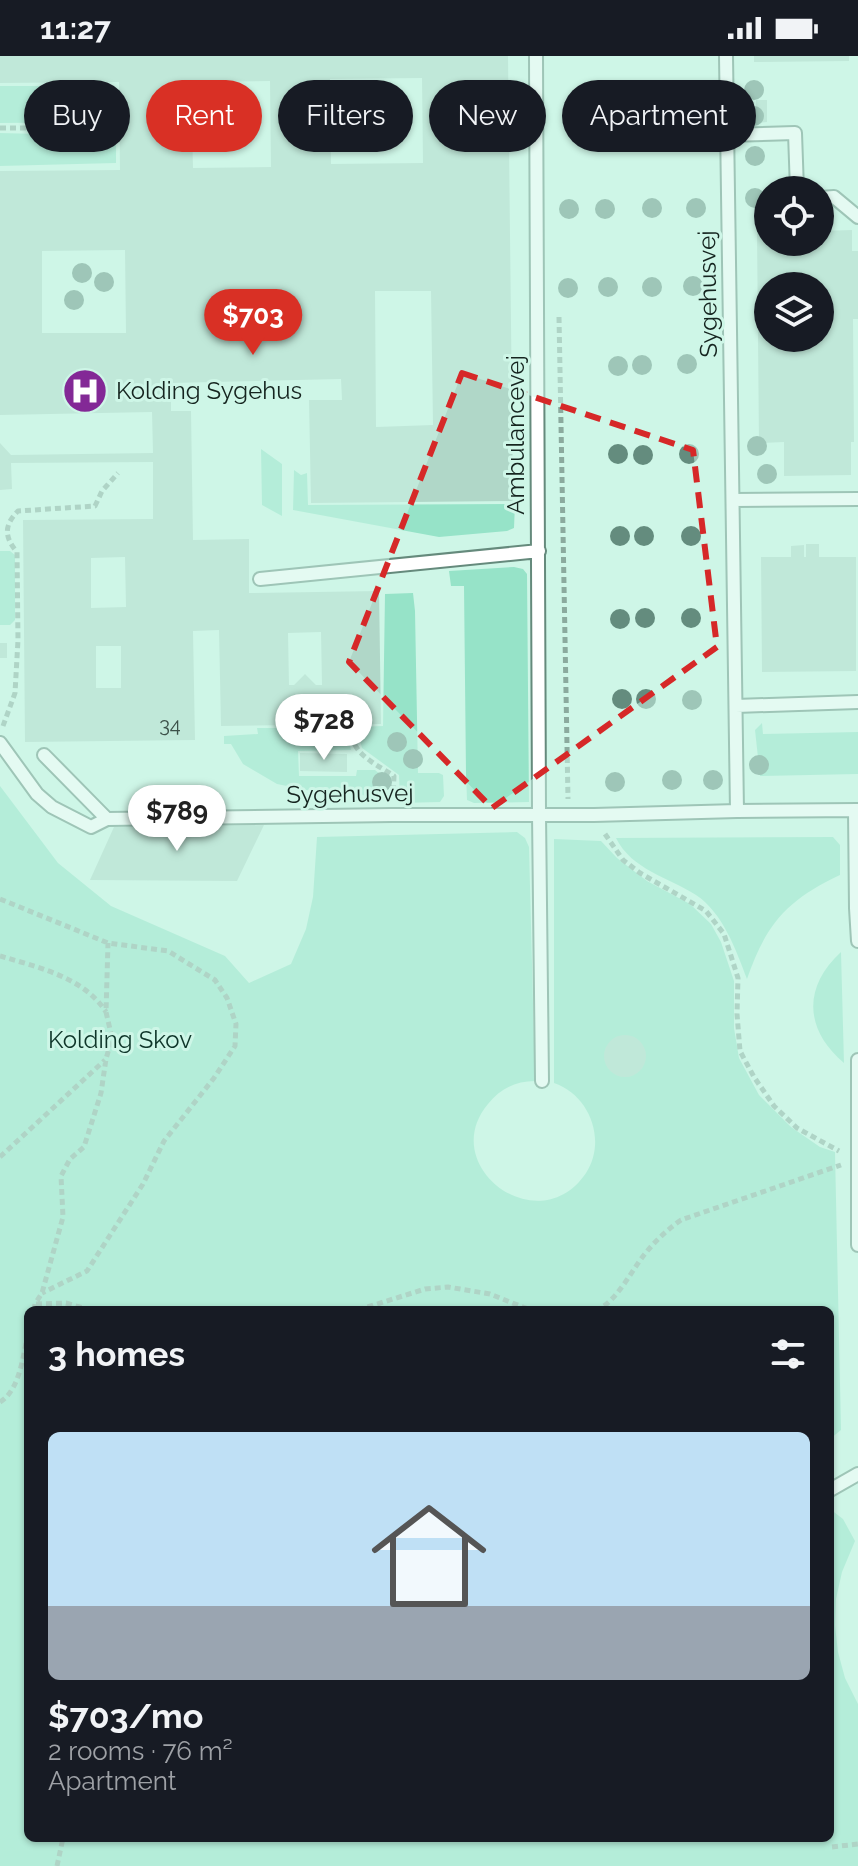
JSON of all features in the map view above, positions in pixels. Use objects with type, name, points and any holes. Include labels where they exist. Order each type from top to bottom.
[{"type":"lane","name":"Ambulancevej","points":[[536,56],[542,1081]]},
{"type":"lane","name":"Sygehusvej","points":[[726,56],[726,80]]},
{"type":"lane","points":[[756,134],[795,133],[797,176]]},
{"type":"lane","name":"Sygehusvej","points":[[727,152],[737,811]]},
{"type":"lane","points":[[834,197],[858,217]]},
{"type":"lane","points":[[733,500],[858,499]]},
{"type":"lane","points":[[260,579],[539,551]]},
{"type":"lane","points":[[736,706],[858,702]]},
{"type":"lane","name":"Sygehusvej","points":[[0,743],[37,794],[52,807],[91,827],[107,819],[857,810],[858,941]]},
{"type":"lane","points":[[44,755],[107,819]]},
{"type":"lane","points":[[858,1060],[858,1245]]},
{"type":"lane","points":[[834,1488],[858,1474]]},
{"type":"path","points":[[0,128],[24,128]]},
{"type":"path","points":[[559,311],[568,815]]},
{"type":"path","points":[[0,734],[15,693],[18,640],[17,552],[9,543],[7,529],[18,511],[95,506],[102,491],[118,473]]},
{"type":"path","points":[[352,725],[356,748],[394,776]]},
{"type":"path","points":[[594,815],[623,860],[706,911],[724,934],[738,978],[740,1051],[774,1106],[797,1128],[857,1160]]},
{"type":"path","points":[[0,899],[108,943],[168,951],[215,980],[232,1010],[236,1024],[235,1046],[164,1141],[143,1184],[87,1271],[42,1293]]},
{"type":"path","points":[[36,1306],[63,1217],[61,1176],[70,1159],[84,1147],[101,1093],[112,1038],[106,1012],[108,943]]},
{"type":"path","points":[[0,956],[58,974],[98,998],[106,1012]]},
{"type":"path","points":[[0,1157],[106,1059]]},
{"type":"path","points":[[604,1306],[644,1255],[681,1220],[857,1160]]},
{"type":"path","points":[[371,1306],[425,1289],[448,1287],[490,1294],[520,1306]]},
{"type":"path","points":[[43,1306],[66,1303],[76,1306]]},
{"type":"path","points":[[0,1402],[8,1397],[24,1350]]},
{"type":"path","points":[[57,1866],[62,1842]]},
{"type":"path","points":[[832,1847],[858,1844]]},
{"type":"highlighted area","points":[[462,373],[693,450],[717,647],[492,808],[349,662]]},
{"type":"green space","points":[[0,86],[24,86],[24,123],[0,123]]},
{"type":"green space","points":[[0,133],[24,134],[24,152],[116,152],[116,163],[0,166]]},
{"type":"green space","points":[[261,449],[282,464],[282,516],[262,505]]},
{"type":"green space","points":[[294,470],[301,475],[307,473],[308,505],[515,504],[514,528],[439,537],[293,510]]},
{"type":"green space","points":[[0,551],[10,551],[15,555],[15,620],[10,625],[0,625]]},
{"type":"green space","points":[[523,569],[527,574],[529,802],[474,803],[467,800],[464,586],[451,586],[449,571]]},
{"type":"green space","points":[[413,593],[418,773],[443,775],[444,796],[440,802],[400,803],[399,775],[362,748],[356,727],[383,726],[385,594]]},
{"type":"green space","points":[[762,723],[763,734],[858,732],[858,774],[760,776],[755,730]]},
{"type":"green space","points":[[257,728],[346,728],[351,750],[298,751],[299,776],[356,776],[357,770],[375,770],[387,780],[387,802],[352,792],[321,793],[277,784],[243,764],[231,744],[224,744],[224,736],[258,734]]},
{"type":"green space","name":"Kolding Skov","points":[[0,786],[58,863],[111,906],[225,956],[249,983],[291,964],[306,929],[313,897],[317,837],[517,832],[525,838],[529,847],[535,1081],[521,1082],[498,1094],[488,1104],[475,1128],[475,1151],[484,1172],[500,1188],[521,1198],[544,1200],[566,1193],[586,1173],[595,1147],[595,1134],[585,1108],[567,1089],[554,1083],[554,839],[601,841],[647,881],[690,904],[711,924],[721,942],[734,981],[734,1028],[739,1058],[759,1095],[791,1127],[820,1147],[835,1152],[841,1430],[834,1436],[834,1306],[24,1306],[24,1842],[834,1842],[834,1512],[843,1519],[855,1541],[842,1572],[836,1599],[835,1625],[845,1678],[858,1704],[858,1866],[0,1866]]},
{"type":"green space","points":[[833,837],[840,845],[840,875],[806,894],[781,916],[762,943],[747,979],[728,933],[714,912],[696,895],[631,858],[616,838]]},
{"type":"green space","points":[[841,952],[844,1063],[821,1036],[813,1008],[820,979]]},
{"type":"building","name":"Kolding Sygehus","points":[[0,56],[508,56],[508,80],[429,80],[429,152],[509,152],[513,501],[311,503],[309,400],[342,400],[341,379],[171,383],[171,411],[191,411],[193,540],[249,539],[249,593],[379,591],[381,724],[221,726],[219,630],[193,631],[195,740],[25,742],[23,520],[153,519],[153,462],[11,463],[12,489],[0,490],[0,443],[11,455],[153,453],[152,412],[0,415],[0,171],[120,170],[120,152],[130,152],[130,80],[24,80],[24,83],[0,83]],"holes":[[[125,250],[126,333],[42,333],[42,251]],[[375,291],[431,291],[433,425],[376,427]],[[125,557],[126,607],[91,608],[91,558]],[[321,632],[322,685],[316,685],[305,674],[294,685],[289,685],[288,633]],[[96,646],[121,646],[121,688],[96,688]]]},
{"type":"building","points":[[754,56],[849,56],[849,61],[754,62]]},
{"type":"building","points":[[756,100],[767,100],[767,122],[756,123]]},
{"type":"building","points":[[852,230],[852,251],[858,251],[858,319],[853,319],[854,442],[851,442],[851,475],[784,476],[784,442],[759,443],[758,352],[834,352],[834,272],[757,272],[757,256],[834,256],[834,231]]},
{"type":"building","points":[[806,544],[819,544],[819,557],[856,557],[856,671],[762,672],[761,557],[791,557],[791,546],[804,545],[806,557]]},
{"type":"building","points":[[0,643],[7,643],[7,658],[0,658]]},
{"type":"building","points":[[300,753],[347,754],[347,772],[300,771]]},
{"type":"building","points":[[264,825],[237,881],[90,880],[114,827]]},
{"type":"building","points":[[625,1035],[640,1041],[646,1056],[640,1071],[625,1077],[610,1071],[604,1056],[610,1041]]},
{"type":"place","name":"Kolding Sygehus","points":[[85,391]]}]
